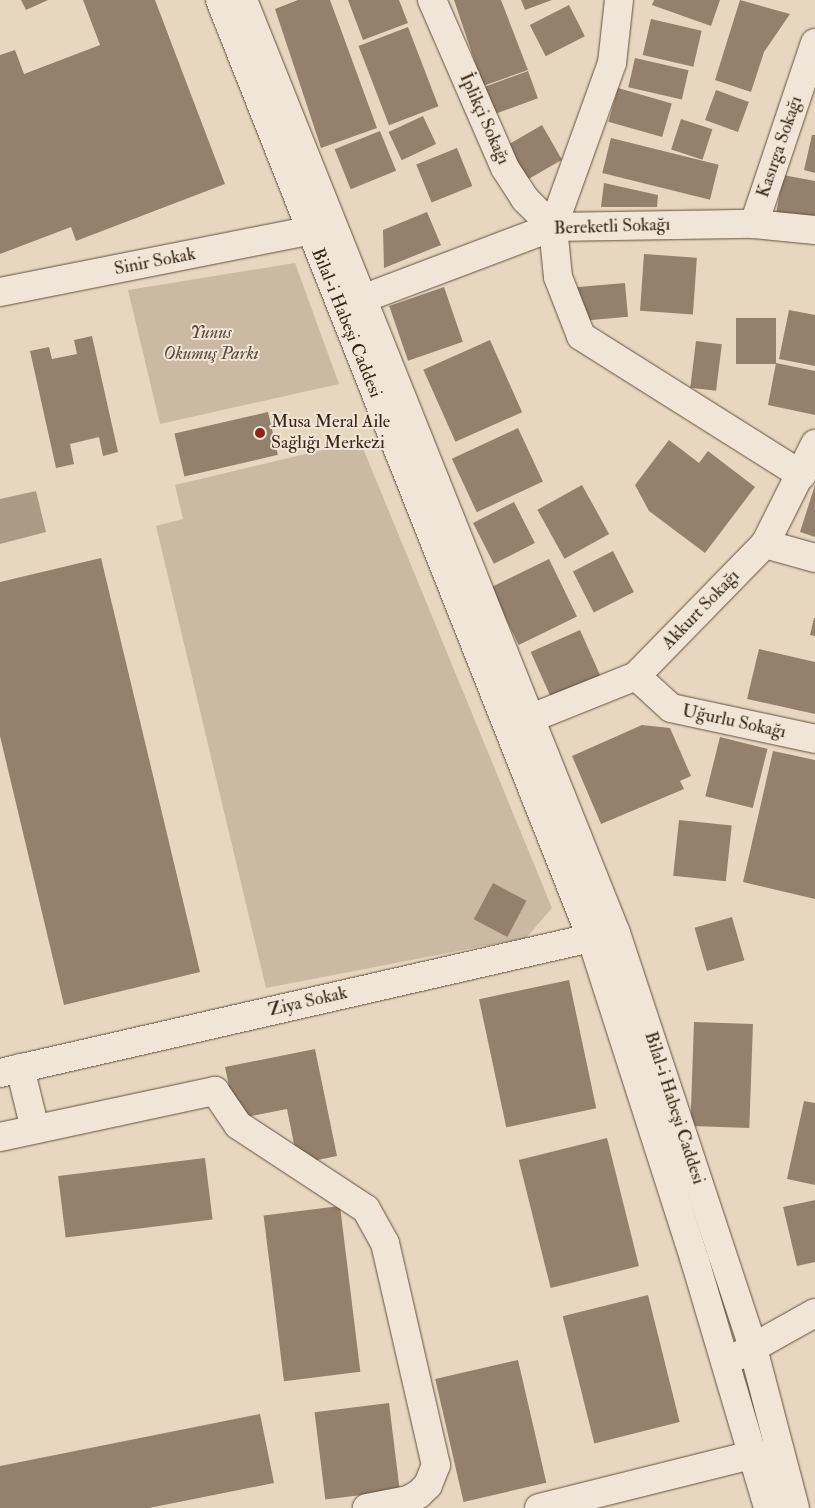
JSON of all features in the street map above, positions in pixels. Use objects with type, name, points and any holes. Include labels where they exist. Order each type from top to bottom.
[{"type":"street","name":"İplikçi Sokağı","points":[[432,0],[505,168],[525,199],[553,227]]},
{"type":"street","points":[[620,0],[612,63],[553,227],[558,277],[581,336],[802,476]]},
{"type":"street","name":"Bilal-i Habeşi Caddesi","points":[[239,1],[309,231],[507,729],[604,935],[768,1508]]},
{"type":"street","name":"Bilal-i Habeşi Caddesi","points":[[239,1],[531,716],[604,935],[752,1348],[795,1508]]},
{"type":"street","name":"Kasırga Sokağı","points":[[754,224],[815,43]]},
{"type":"street","name":"Bereketli Sokağı","points":[[362,299],[553,227],[754,224],[815,230]]},
{"type":"street","name":"Sinir Sokak","points":[[0,292],[309,231]]},
{"type":"street","name":"Akkurt Sokağı","points":[[531,716],[596,694],[636,676],[765,544],[802,476],[815,444]]},
{"type":"street","points":[[765,544],[815,558]]},
{"type":"street","name":"Uğurlu Sokağı","points":[[636,676],[671,708],[815,739]]},
{"type":"street","points":[[507,729],[531,716]]},
{"type":"street","name":"Ziya Sokak","points":[[10,1070],[604,935]]},
{"type":"street","points":[[10,1070],[35,1129]]},
{"type":"street","points":[[2,1130],[35,1129],[215,1091],[238,1126],[366,1209],[385,1244],[436,1460],[433,1475],[419,1494],[408,1500],[367,1508]]},
{"type":"street","points":[[726,1363],[815,1313]]},
{"type":"street","points":[[539,1508],[752,1455],[780,1455]]},
{"type":"green space","name":"Yunus Okumuş Parkı","points":[[295,263],[339,384],[160,424],[128,290]]},
{"type":"green space","points":[[360,441],[552,908],[526,938],[266,988],[156,526],[183,519],[175,485]]},
{"type":"shaded area","points":[[36,491],[46,532],[0,544],[0,499]]},
{"type":"building","points":[[21,0],[48,0],[26,10]]},
{"type":"building","points":[[83,0],[155,0],[225,184],[76,241],[71,227],[0,254],[0,55],[15,50],[24,74],[100,45]]},
{"type":"building","points":[[298,0],[330,0],[377,128],[321,148],[275,9]]},
{"type":"building","points":[[348,0],[399,0],[408,23],[363,40]]},
{"type":"building","points":[[454,0],[501,0],[528,70],[483,86]]},
{"type":"building","points":[[521,0],[552,0],[525,10]]},
{"type":"building","points":[[654,0],[720,0],[711,26],[652,5]]},
{"type":"building","points":[[740,0],[790,14],[764,52],[751,92],[715,80]]},
{"type":"building","points":[[569,5],[585,36],[546,56],[530,25]]},
{"type":"building","points":[[651,19],[702,31],[693,67],[643,55]]},
{"type":"building","points":[[408,27],[438,106],[389,125],[359,46]]},
{"type":"building","points":[[635,58],[689,70],[682,100],[628,87]]},
{"type":"building","points":[[528,71],[538,98],[495,114],[485,87]]},
{"type":"building","points":[[618,88],[672,103],[662,137],[608,122]]},
{"type":"building","points":[[716,90],[749,102],[738,132],[705,120]]},
{"type":"building","points":[[423,116],[436,144],[402,160],[389,132]]},
{"type":"building","points":[[681,119],[712,129],[702,160],[671,149]]},
{"type":"building","points":[[542,125],[562,160],[520,184],[500,149]]},
{"type":"building","points":[[380,131],[396,171],[351,189],[335,149]]},
{"type":"building","points":[[812,135],[815,135],[815,173],[804,170]]},
{"type":"building","points":[[611,138],[719,165],[710,200],[602,173]]},
{"type":"building","points":[[457,148],[472,186],[432,202],[416,164]]},
{"type":"building","points":[[783,175],[815,181],[815,218],[776,214]]},
{"type":"building","points":[[604,183],[658,195],[657,207],[601,207]]},
{"type":"building","points":[[427,212],[441,245],[384,268],[383,230]]},
{"type":"building","points":[[644,254],[697,258],[693,315],[640,311]]},
{"type":"building","points":[[625,283],[628,317],[578,321],[575,287]]},
{"type":"building","points":[[444,287],[463,342],[408,361],[389,306]]},
{"type":"building","points":[[789,310],[815,315],[815,366],[779,359]]},
{"type":"building","points":[[736,318],[776,318],[776,364],[736,364]]},
{"type":"building","points":[[92,336],[118,452],[103,456],[99,437],[70,444],[74,464],[56,468],[30,351],[49,347],[52,359],[77,354],[74,340]]},
{"type":"building","points":[[490,340],[522,412],[455,442],[423,370]]},
{"type":"building","points":[[696,341],[722,344],[716,391],[690,388]]},
{"type":"building","points":[[776,363],[815,371],[815,415],[768,405]]},
{"type":"building","points":[[268,412],[278,455],[184,476],[174,434]]},
{"type":"building","points":[[518,428],[543,481],[477,512],[452,459]]},
{"type":"building","points":[[669,440],[699,463],[708,451],[755,487],[705,553],[649,511],[635,485]]},
{"type":"building","points":[[582,485],[609,534],[565,559],[537,510]]},
{"type":"building","points":[[815,485],[815,537],[800,532]]},
{"type":"building","points":[[514,502],[535,543],[494,564],[473,523]]},
{"type":"building","points":[[613,551],[634,592],[594,612],[573,571]]},
{"type":"building","points":[[101,558],[200,972],[64,1005],[0,736],[0,582]]},
{"type":"building","points":[[549,559],[577,617],[519,645],[491,587]]},
{"type":"building","points":[[815,618],[815,636],[810,635]]},
{"type":"building","points":[[580,630],[604,683],[554,705],[531,652]]},
{"type":"building","points":[[759,649],[815,662],[815,714],[747,699]]},
{"type":"building","points":[[642,725],[670,728],[691,776],[680,781],[684,789],[601,824],[572,756]]},
{"type":"building","points":[[720,737],[768,749],[753,808],[705,796]]},
{"type":"building","points":[[773,751],[815,760],[815,899],[743,882]]},
{"type":"building","points":[[679,820],[732,826],[726,881],[673,876]]},
{"type":"building","points":[[493,883],[527,901],[507,937],[474,919]]},
{"type":"building","points":[[732,917],[744,960],[707,971],[695,928]]},
{"type":"building","points":[[569,980],[596,1108],[506,1127],[479,999]]},
{"type":"building","points":[[694,1022],[753,1024],[749,1128],[690,1126]]},
{"type":"building","points":[[315,1049],[337,1156],[298,1164],[287,1109],[236,1119],[225,1067]]},
{"type":"building","points":[[804,1101],[815,1103],[815,1185],[787,1179]]},
{"type":"building","points":[[607,1138],[639,1266],[551,1288],[519,1160]]},
{"type":"building","points":[[205,1158],[213,1220],[66,1238],[58,1176]]},
{"type":"building","points":[[815,1200],[815,1262],[797,1266],[783,1207]]},
{"type":"building","points":[[340,1206],[360,1372],[284,1381],[264,1215]]},
{"type":"building","points":[[648,1295],[680,1422],[594,1443],[563,1316]]},
{"type":"building","points":[[518,1360],[546,1483],[464,1502],[435,1379]]},
{"type":"building","points":[[389,1403],[400,1490],[325,1499],[315,1412]]},
{"type":"building","points":[[260,1414],[274,1483],[149,1508],[0,1508],[0,1466]]},
{"type":"place","name":"Musa Meral Aile Sağlığı Merkezi","points":[[260,433]]}]
